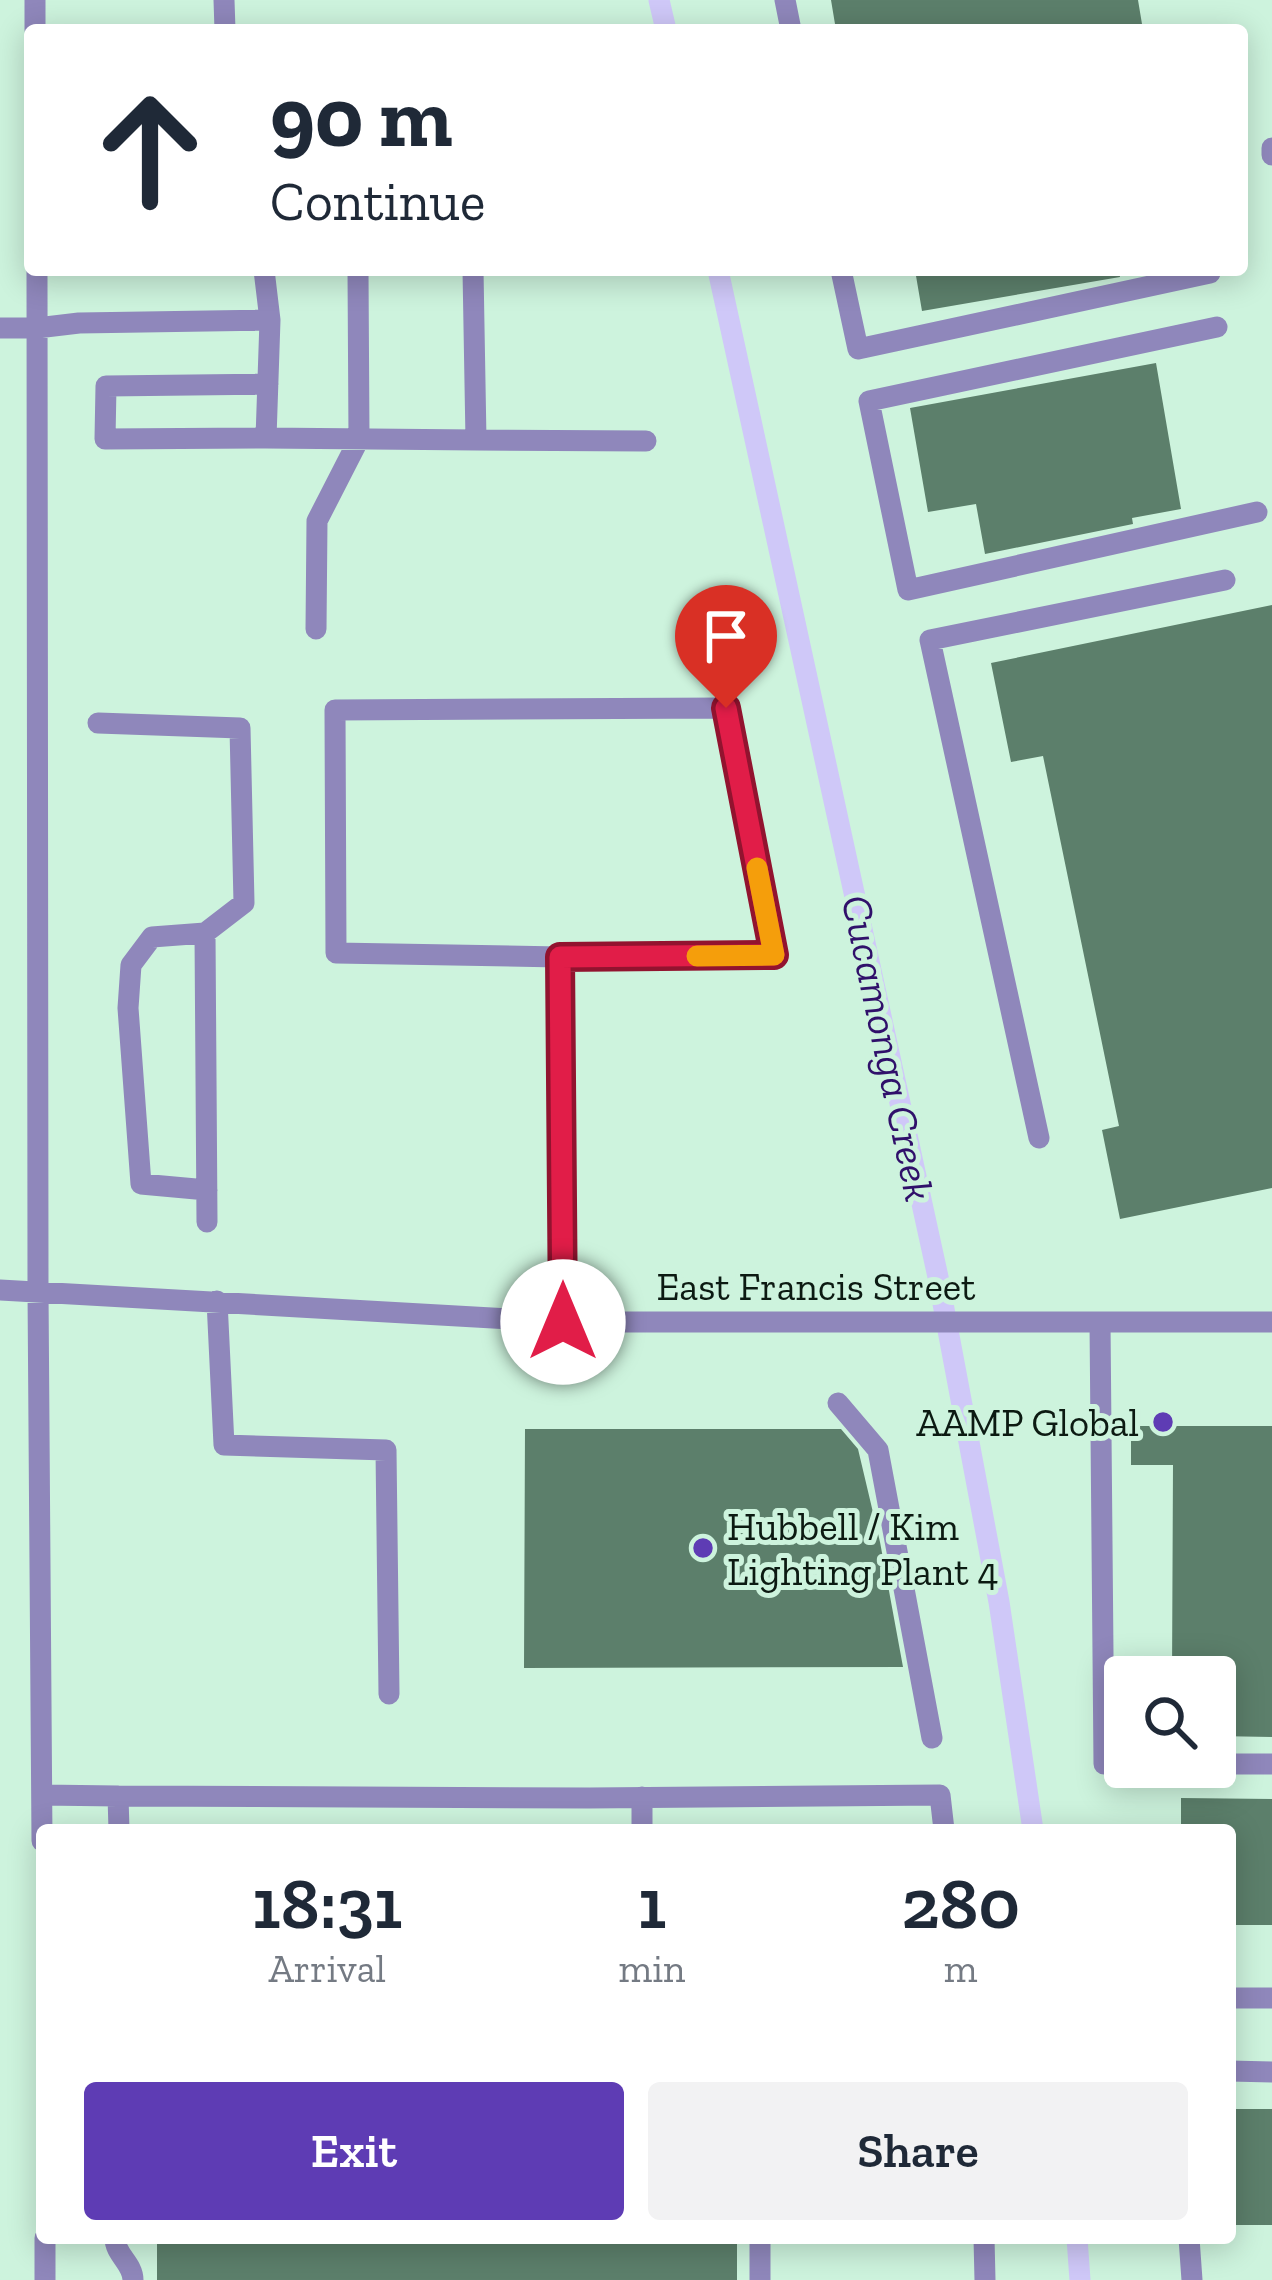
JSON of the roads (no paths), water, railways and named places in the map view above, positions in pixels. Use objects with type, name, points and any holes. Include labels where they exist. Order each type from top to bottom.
[{"type":"street","points":[[37,276],[42,1824]]},
{"type":"street","points":[[265,276],[270,320],[266,438]]},
{"type":"street","points":[[316,629],[316,521],[359,440],[358,276]]},
{"type":"street","points":[[473,276],[476,440]]},
{"type":"street","points":[[842,276],[858,349],[1196,276]]},
{"type":"street","points":[[0,328],[270,320]]},
{"type":"street","points":[[1217,327],[869,401],[908,590],[1258,512]]},
{"type":"street","points":[[268,384],[106,386],[105,439],[646,441]]},
{"type":"street","points":[[1039,1138],[929,640],[1225,580]]},
{"type":"street","points":[[726,708],[774,955],[560,957],[336,953],[335,710],[726,708]]},
{"type":"street","points":[[98,723],[240,728],[244,903],[206,933],[152,937],[131,965],[128,1008],[141,1184],[207,1190]]},
{"type":"street","points":[[206,933],[207,1222]]},
{"type":"street","points":[[560,957],[563,1322]]},
{"type":"street","name":"East Francis Street","points":[[0,1289],[563,1322],[1272,1322]]},
{"type":"street","points":[[217,1301],[224,1445],[386,1450],[389,1694]]},
{"type":"street","points":[[1100,1322],[1104,1764]]},
{"type":"street","points":[[838,1403],[878,1450],[932,1738]]},
{"type":"street","points":[[1236,1764],[1272,1764]]},
{"type":"street","points":[[42,1795],[940,1795],[943,1824]]},
{"type":"street","points":[[118,1796],[119,1824]]},
{"type":"street","points":[[642,1797],[642,1824]]},
{"type":"street","points":[[1236,1998],[1272,1998]]},
{"type":"street","points":[[1236,2072],[1272,2072]]},
{"type":"street","points":[[45,2244],[45,2280]]},
{"type":"street","points":[[116,2244],[133,2280]]},
{"type":"street","points":[[760,2244],[760,2280]]},
{"type":"street","points":[[984,2244],[985,2280]]},
{"type":"street","points":[[1189,2244],[1192,2280]]},
{"type":"waterway","name":"Cucamonga Creek","points":[[659,0],[665,24]]},
{"type":"waterway","name":"Cucamonga Creek","points":[[719,276],[938,1277],[999,1602],[1032,1824]]},
{"type":"waterway","name":"Cucamonga Creek","points":[[1077,2244],[1080,2280]]},
{"type":"place","name":"AAMP Global","points":[[1163,1422]]},
{"type":"place","name":"Hubbell / Kim Lighting Plant 4","points":[[703,1548]]}]
